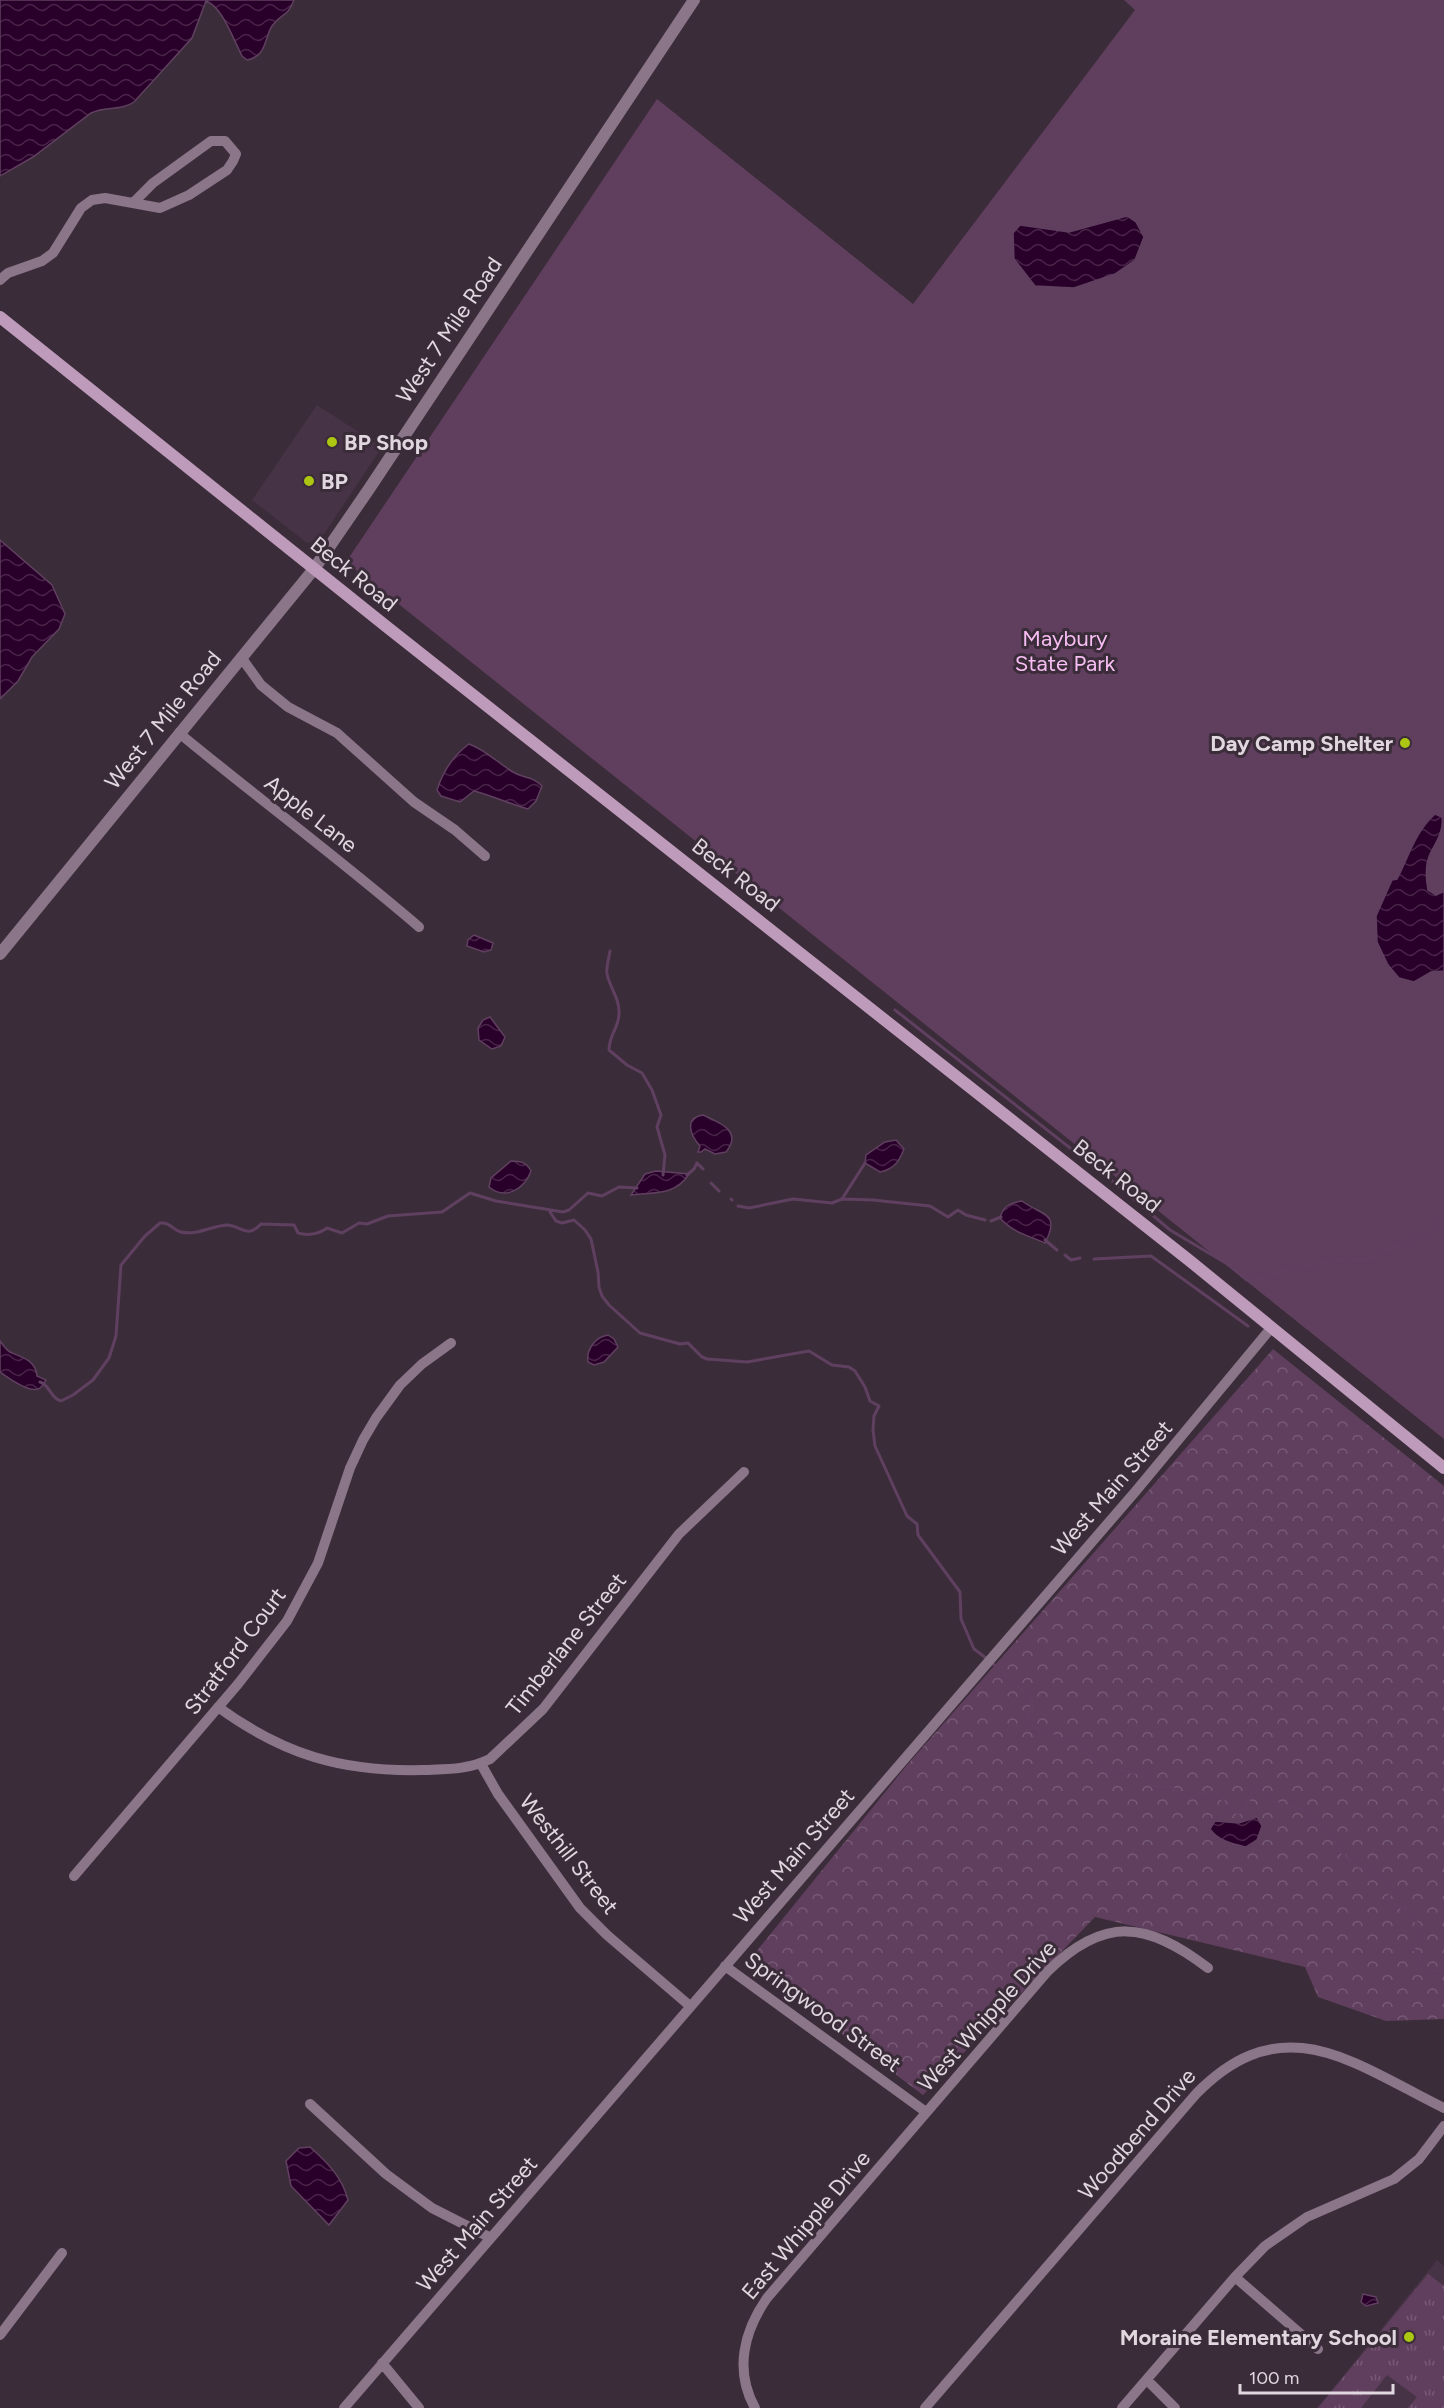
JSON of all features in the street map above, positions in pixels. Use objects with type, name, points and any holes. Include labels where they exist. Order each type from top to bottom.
[{"type":"main road","name":"Beck Road","points":[[0,317],[119,410],[314,569],[1272,1328],[1444,1468]]},
{"type":"street","name":"West 7 Mile Road","points":[[0,954],[314,569],[694,0]]},
{"type":"street","points":[[0,280],[8,273],[42,261],[53,253],[81,208],[93,200],[105,198],[122,203],[134,202],[160,208],[189,195],[226,170],[236,154],[225,141],[211,141],[153,183],[134,202]]},
{"type":"street","points":[[241,657],[261,685],[288,707],[337,733],[414,802],[455,830],[485,855]]},
{"type":"street","name":"Apple Lane","points":[[179,734],[355,873],[419,927]]},
{"type":"street","name":"West Main Street","points":[[344,2408],[1165,1457],[1272,1328]]},
{"type":"street","name":"Stratford Court","points":[[74,1876],[218,1707],[287,1621],[306,1588],[322,1552],[356,1454],[376,1418],[400,1386],[422,1364],[451,1343]]},
{"type":"street","name":"Timberlane Street","points":[[218,1707],[277,1743],[313,1758],[335,1764],[410,1770],[462,1769],[481,1764],[490,1759],[543,1709],[679,1534],[744,1472]]},
{"type":"street","name":"Westhill Street","points":[[481,1764],[498,1794],[580,1908],[607,1935],[690,2006]]},
{"type":"street","name":"West Whipple Drive","points":[[926,2112],[1047,1972],[1071,1950],[1087,1940],[1118,1931],[1134,1931],[1152,1935],[1187,1952],[1208,1968]]},
{"type":"street","name":"Springwood Street","points":[[725,1966],[926,2112]]},
{"type":"street","name":"Woodbend Drive","points":[[925,2408],[1196,2094],[1232,2064],[1265,2050],[1308,2047],[1340,2057],[1444,2108]]},
{"type":"street","points":[[310,2104],[395,2181],[432,2208],[491,2238]]},
{"type":"street","name":"East Whipple Drive","points":[[755,2408],[746,2385],[743,2368],[744,2347],[756,2314],[774,2289],[926,2112]]},
{"type":"street","points":[[1122,2408],[1235,2277],[1265,2246],[1293,2225],[1321,2210],[1383,2185],[1407,2170],[1431,2146],[1444,2126]]},
{"type":"street","points":[[0,2335],[62,2253]]},
{"type":"street","points":[[1235,2277],[1318,2349]]},
{"type":"street","points":[[382,2363],[419,2408]]},
{"type":"street","points":[[1147,2380],[1175,2408]]},
{"type":"shaded area","points":[[317,405],[382,447],[322,537],[307,543],[252,500]]},
{"type":"shaded area","name":"Moraine Elementary School","points":[[1437,2260],[1444,2266],[1444,2408],[1317,2408]]},
{"type":"green space","name":"Maybury State Park","points":[[1124,0],[1444,0],[1444,1439],[346,562],[657,99],[913,304],[1135,10]]},
{"type":"green space","points":[[1273,1349],[1444,1486],[1444,2019],[1386,2021],[1318,1997],[1305,1967],[1095,1917],[923,2095],[747,1963],[907,1765]]},
{"type":"green space","name":"Moraine Elementary School","points":[[1428,2274],[1444,2286],[1444,2408],[1408,2408],[1417,2397],[1387,2375],[1361,2408],[1318,2408]]},
{"type":"water","points":[[0,0],[294,0],[289,10],[272,26],[262,51],[247,60],[242,56],[222,17],[212,4],[206,1],[192,38],[134,102],[124,107],[91,113],[33,157],[0,176]]},
{"type":"water","points":[[1127,216],[1136,222],[1144,237],[1135,260],[1115,274],[1074,288],[1035,286],[1014,259],[1013,233],[1020,225],[1069,232]]},
{"type":"water","points":[[0,540],[52,585],[65,614],[59,629],[32,657],[18,681],[0,699]]},
{"type":"water","points":[[469,744],[513,772],[542,786],[536,801],[528,809],[474,791],[460,802],[441,796],[437,790],[446,770],[454,758]]},
{"type":"water","points":[[1435,814],[1442,817],[1442,826],[1429,856],[1426,876],[1428,890],[1436,895],[1443,892],[1444,887],[1444,971],[1431,972],[1414,982],[1399,978],[1388,965],[1377,942],[1376,916],[1392,880],[1397,879],[1417,836]]},
{"type":"water","points":[[474,935],[493,943],[491,950],[484,952],[467,946],[468,940]]},
{"type":"water","points":[[490,1017],[505,1037],[501,1046],[492,1049],[479,1040],[478,1028],[483,1020]]},
{"type":"water","points":[[703,1115],[722,1125],[731,1133],[731,1145],[726,1152],[715,1154],[705,1149],[698,1152],[700,1146],[692,1132],[691,1123]]},
{"type":"water","points":[[896,1140],[904,1149],[892,1167],[880,1172],[865,1163],[866,1155],[885,1142]]},
{"type":"water","points":[[511,1161],[523,1163],[531,1171],[524,1183],[508,1193],[495,1191],[489,1187],[491,1178]]},
{"type":"water","points":[[656,1171],[689,1174],[671,1190],[631,1195],[645,1174]]},
{"type":"water","points":[[1022,1201],[1050,1220],[1051,1225],[1045,1243],[1015,1230],[1000,1218],[1008,1206]]},
{"type":"water","points":[[608,1335],[614,1339],[618,1347],[604,1362],[594,1365],[588,1362],[588,1353],[592,1345],[599,1338]]},
{"type":"water","points":[[0,1341],[9,1351],[34,1366],[37,1376],[46,1380],[41,1387],[36,1390],[25,1387],[0,1372]]},
{"type":"water","points":[[1257,1817],[1262,1826],[1257,1840],[1246,1847],[1221,1839],[1210,1829],[1215,1821],[1239,1823]]},
{"type":"water","points":[[310,2147],[334,2171],[348,2200],[329,2225],[291,2186],[286,2161],[299,2148]]},
{"type":"water","points":[[1363,2294],[1376,2297],[1378,2303],[1366,2306],[1361,2302]]},
{"type":"waterway","points":[[610,951],[607,974],[618,1003],[619,1014],[609,1050],[627,1065],[642,1073],[652,1090],[661,1115],[657,1127],[665,1155],[663,1175]]},
{"type":"waterway","points":[[895,1010],[1117,1185],[1170,1230],[1229,1265],[1247,1280],[1263,1278],[1294,1268],[1346,1259],[1367,1259],[1429,1233],[1436,1228],[1444,1212]]},
{"type":"waterway","points":[[687,1175],[697,1163],[703,1169]]},
{"type":"waterway","points":[[842,1199],[865,1163]]},
{"type":"waterway","points":[[711,1183],[719,1191]]},
{"type":"waterway","points":[[40,1382],[55,1398],[61,1401],[93,1380],[109,1358],[116,1336],[121,1265],[145,1236],[160,1223],[187,1233],[227,1225],[252,1231],[261,1224],[294,1225],[298,1233],[306,1234],[317,1233],[327,1228],[342,1233],[359,1223],[367,1224],[388,1216],[442,1212],[470,1193],[496,1201],[563,1212],[569,1210],[588,1193],[602,1196],[619,1187],[637,1188]]},
{"type":"waterway","points":[[738,1206],[749,1208],[793,1199],[832,1203],[842,1199],[873,1200],[930,1206],[948,1217],[958,1210],[966,1215],[985,1220]]},
{"type":"waterway","points":[[550,1212],[556,1221],[562,1223],[574,1220],[585,1230],[591,1239],[602,1296],[640,1333],[680,1344],[688,1343],[707,1359],[747,1362],[809,1351],[832,1365],[849,1367],[855,1371],[870,1401],[879,1406],[874,1416],[875,1446],[907,1516],[917,1524],[918,1535],[960,1592],[961,1619],[974,1649],[986,1658]]},
{"type":"waterway","points":[[991,1221],[1001,1217]]},
{"type":"waterway","points":[[1045,1240],[1057,1250]]},
{"type":"waterway","points":[[1065,1255],[1071,1260],[1080,1258]]},
{"type":"waterway","points":[[1094,1259],[1151,1256],[1248,1326]]},
{"type":"waterway","points":[[991,1662],[1032,1698],[1031,1710],[1027,1717],[1036,1728],[1078,1745],[1103,1767],[1144,1773],[1153,1786],[1171,1787],[1187,1799],[1205,1792],[1211,1794],[1212,1797],[1219,1793],[1227,1808],[1238,1813],[1245,1810],[1252,1792],[1257,1788],[1275,1803],[1303,1810],[1309,1819],[1326,1830],[1346,1858],[1358,1866],[1365,1867],[1394,1887],[1387,1900],[1410,1913],[1416,1921],[1420,1938],[1413,1949],[1420,1954],[1422,1968],[1444,1971]]},
{"type":"place","name":"BP Shop","points":[[332,442]]},
{"type":"place","name":"BP","points":[[309,481]]},
{"type":"place","name":"Day Camp Shelter","points":[[1405,743]]},
{"type":"place","name":"Moraine Elementary School","points":[[1409,2337]]}]
